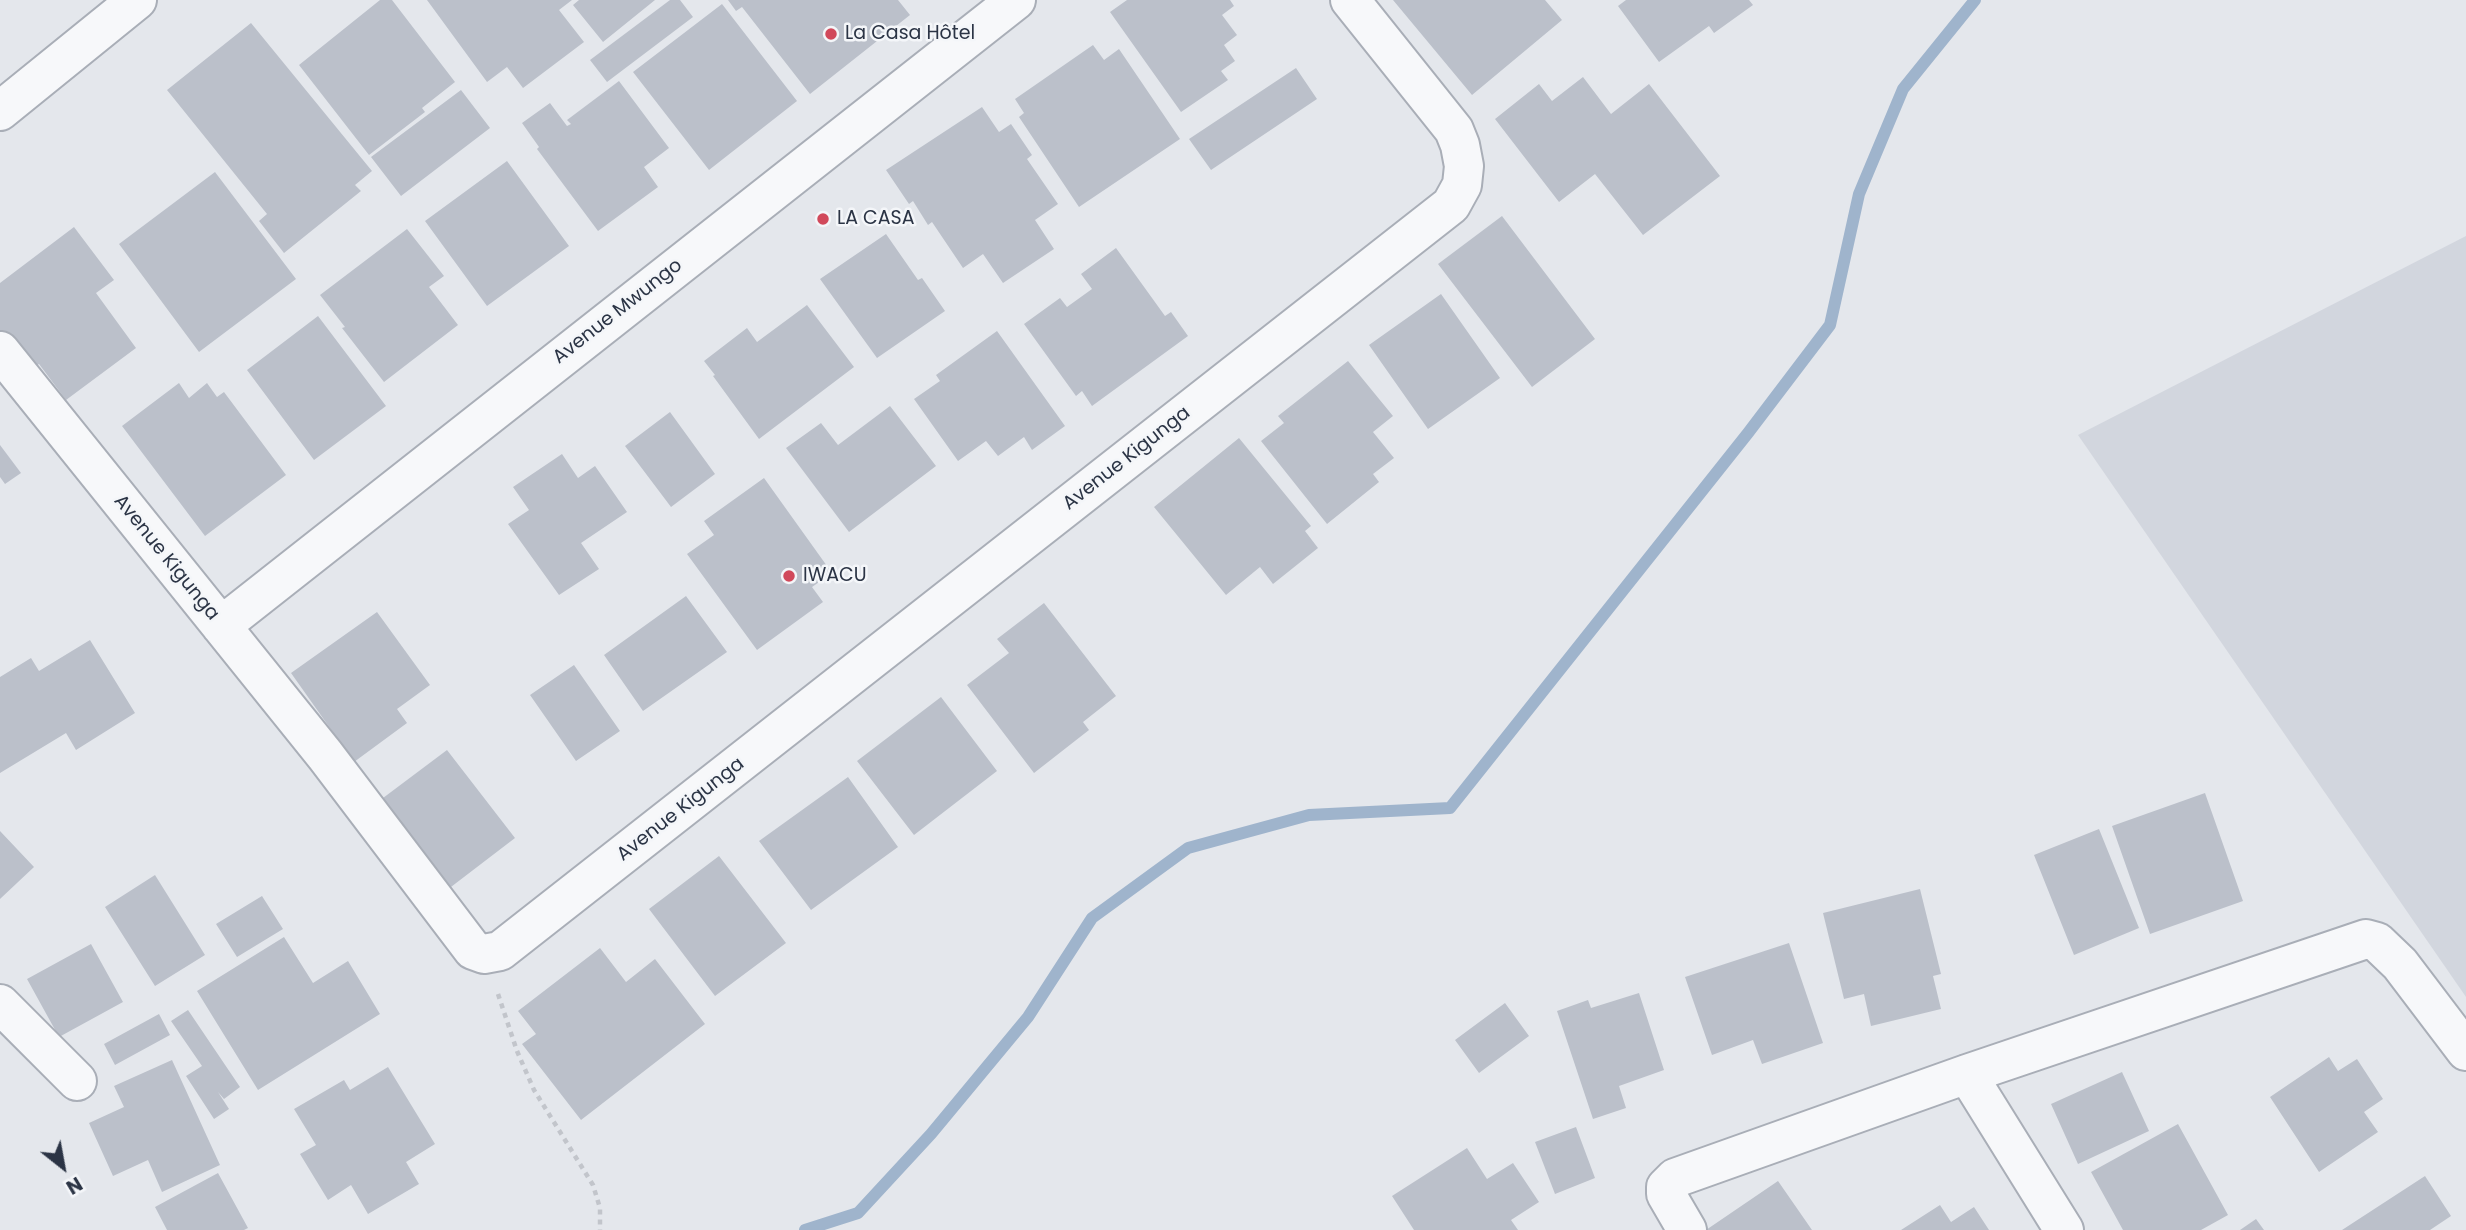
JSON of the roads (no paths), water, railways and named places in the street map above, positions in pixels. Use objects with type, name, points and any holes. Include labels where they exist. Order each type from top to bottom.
[{"type":"street","points":[[0,111],[137,0]]},
{"type":"street","name":"Avenue Mwungo","points":[[221,625],[1016,0]]},
{"type":"street","name":"Avenue Kigunga","points":[[0,351],[324,755],[473,950],[484,954],[506,948],[1451,205],[1462,185],[1464,166],[1454,130],[1350,0]]},
{"type":"street","points":[[1687,1230],[1665,1194],[1666,1187],[1675,1178],[1967,1074],[2366,939],[2377,942],[2400,964],[2466,1051]]},
{"type":"street","points":[[0,1004],[77,1081]]},
{"type":"street","points":[[1967,1074],[2064,1230]]},
{"type":"waterway","points":[[805,1230],[858,1213],[931,1134],[1028,1017],[1092,918],[1188,848],[1309,815],[1450,808],[1748,433],[1830,325],[1859,194],[1903,89],[1975,0]]},
{"type":"place","name":"La Casa Hôtel","points":[[831,34]]},
{"type":"place","name":"LA CASA","points":[[823,219]]},
{"type":"place","name":"IWACU","points":[[789,576]]}]
